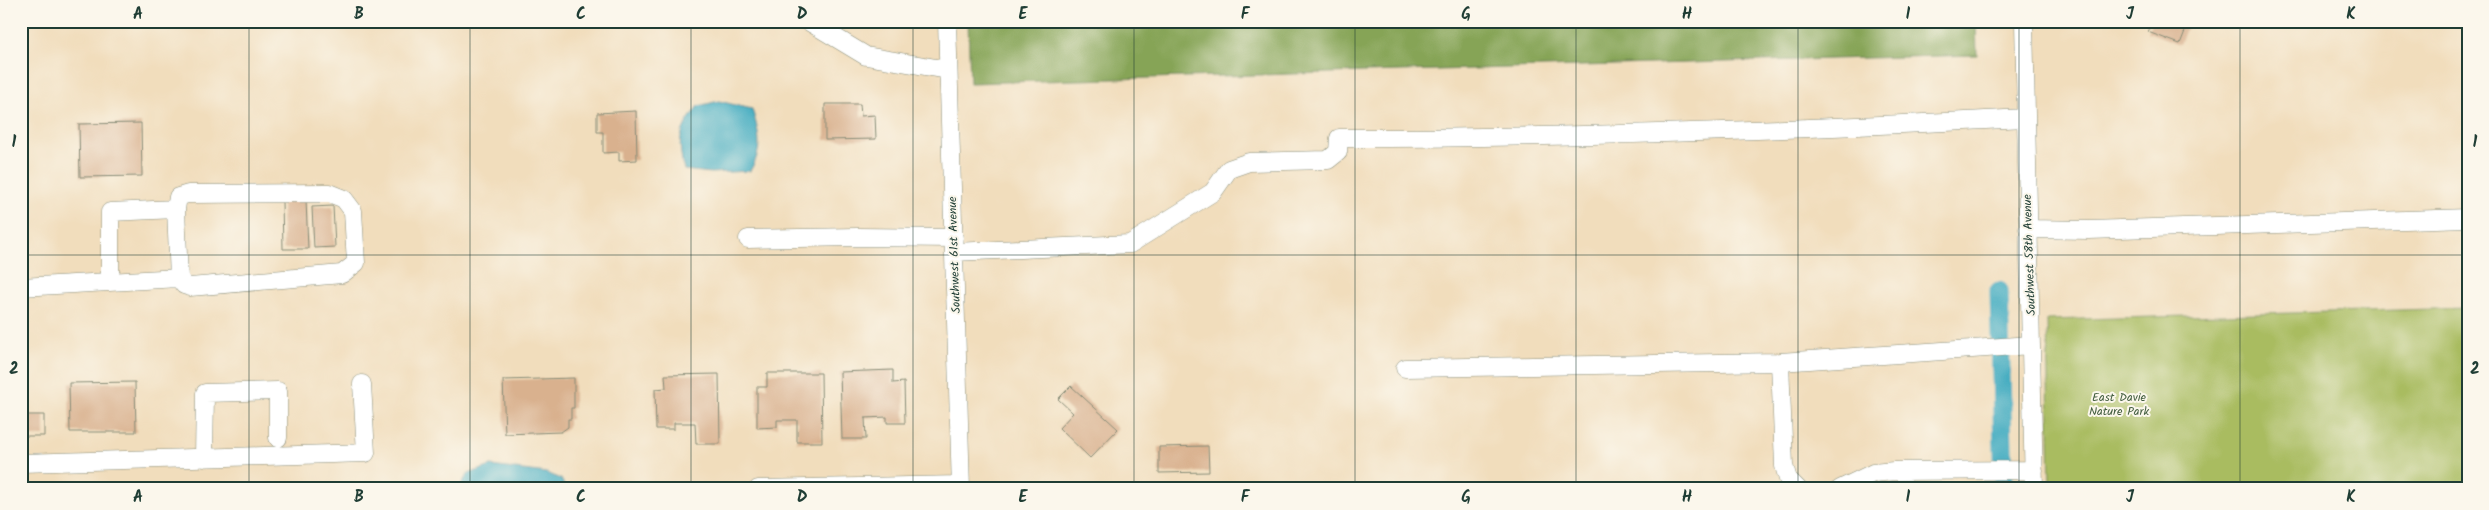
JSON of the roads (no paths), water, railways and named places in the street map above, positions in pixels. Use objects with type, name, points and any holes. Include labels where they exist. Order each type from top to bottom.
[{"type":"street","points":[[808,21],[866,56],[948,70]]},
{"type":"street","name":"Southwest 61st Avenue","points":[[947,21],[961,487]]},
{"type":"street","name":"Southwest 58th Avenue","points":[[2024,21],[2028,229],[2025,345],[2017,470],[2034,489]]},
{"type":"street","points":[[748,240],[858,237],[954,245],[1130,244],[1214,192],[1229,169],[1249,162],[1328,160],[1338,152],[1339,138],[1446,138],[1803,128],[2025,118]]},
{"type":"street","points":[[329,193],[344,199],[353,211],[356,263],[342,274],[190,287],[184,285],[179,278],[176,210],[178,197],[188,194],[329,193]]},
{"type":"street","points":[[110,282],[110,212],[176,210]]},
{"type":"street","points":[[2028,229],[2088,230],[2468,218]]},
{"type":"street","points":[[21,286],[179,278]]},
{"type":"street","points":[[1405,368],[1780,362],[2025,345]]},
{"type":"street","points":[[1780,362],[1784,466],[1788,479],[1798,489]]},
{"type":"street","points":[[21,463],[366,453],[362,384]]},
{"type":"street","points":[[204,458],[205,393],[278,391],[278,438]]},
{"type":"street","points":[[1840,489],[1873,473],[1894,471],[2017,470]]},
{"type":"street","points":[[758,489],[961,487]]},
{"type":"water","points":[[846,21],[899,21],[896,25],[851,27]]},
{"type":"water","points":[[719,101],[752,109],[757,126],[759,148],[750,171],[711,173],[684,170],[680,143],[683,129],[698,106]]},
{"type":"water","points":[[491,466],[547,473],[561,479],[566,489],[458,489],[468,474]]},
{"type":"waterway","points":[[1999,291],[2004,489]]},
{"type":"park label","name":"East Davie Nature Park","points":[[2119,404]]}]
